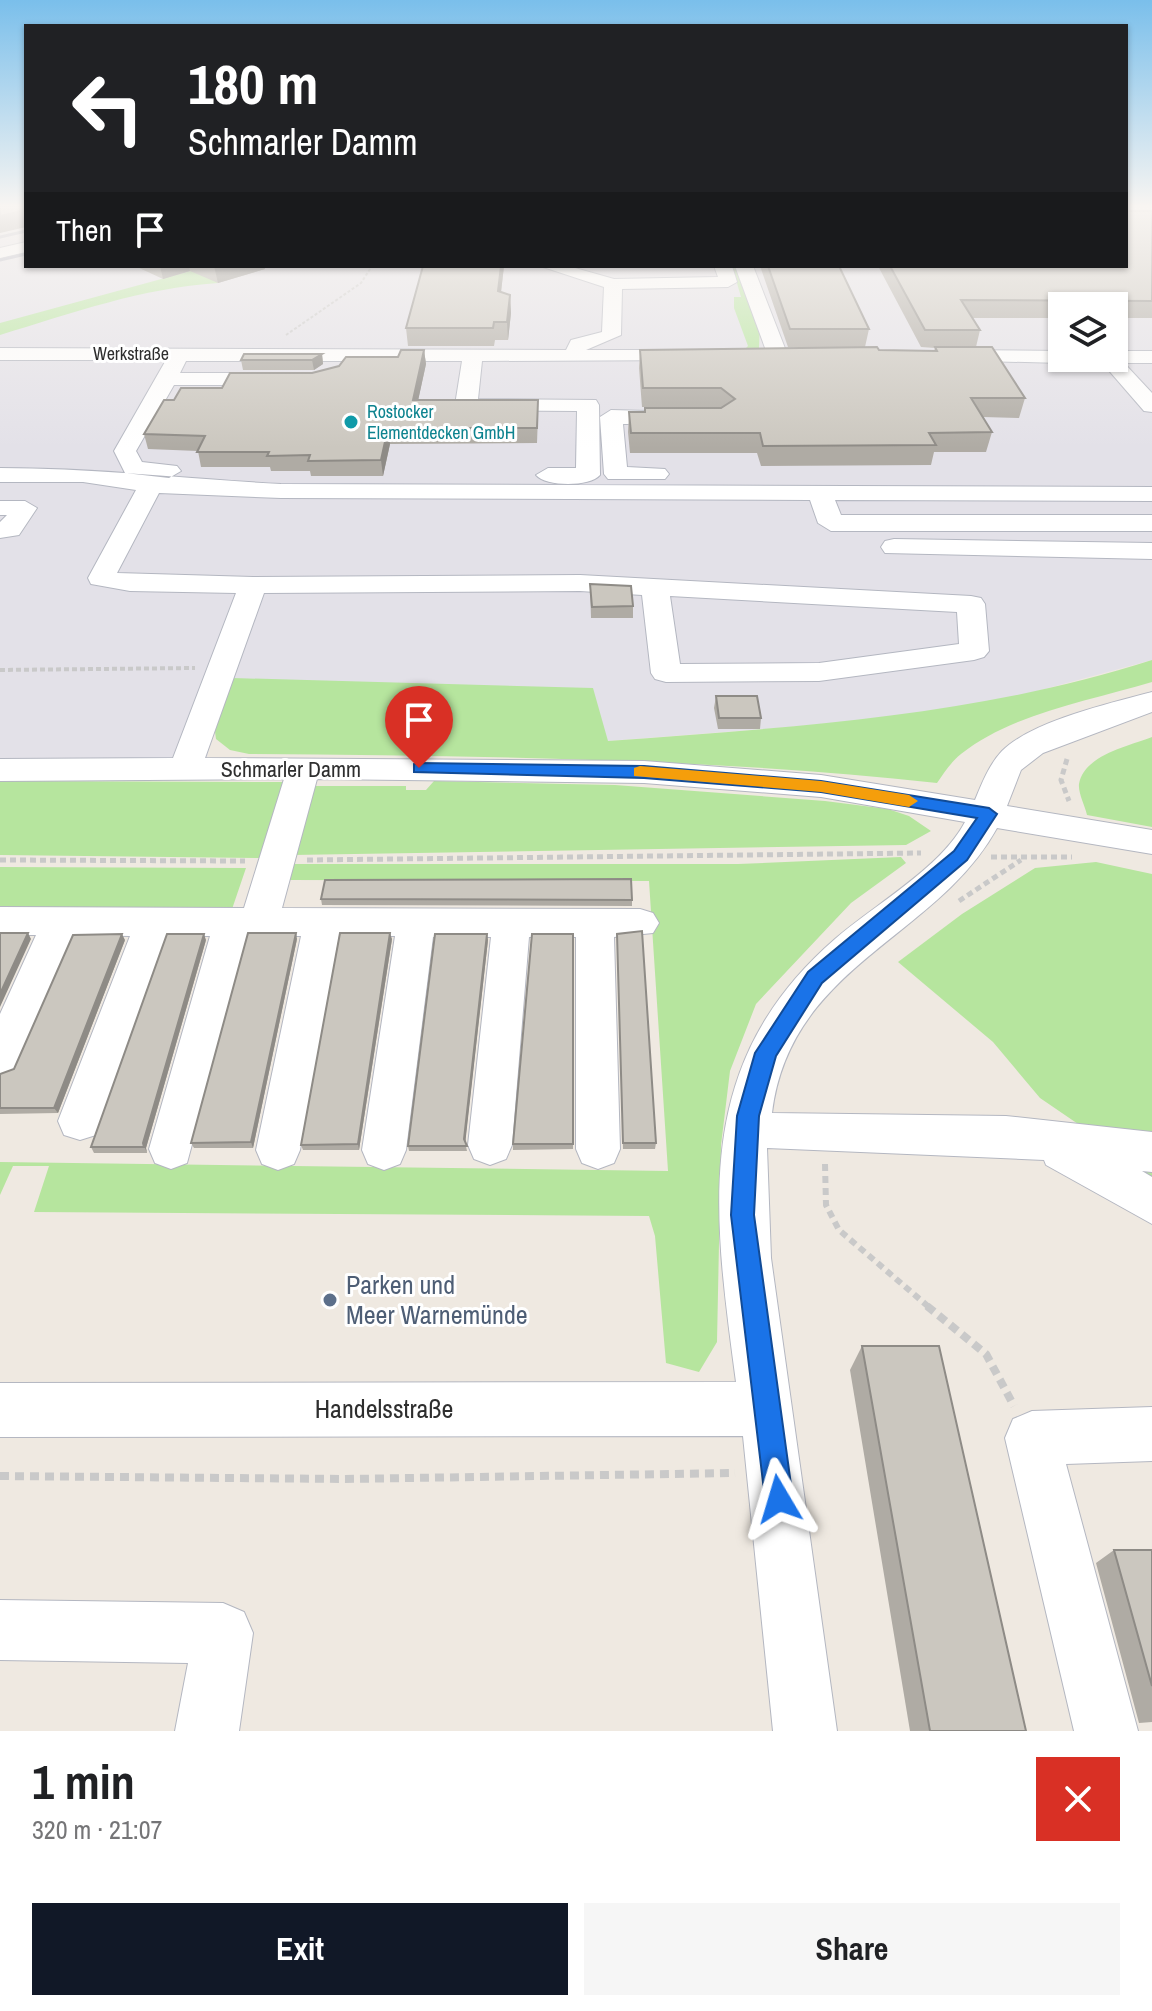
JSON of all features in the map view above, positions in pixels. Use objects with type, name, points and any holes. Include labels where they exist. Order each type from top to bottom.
[{"type":"street","points":[[579,369],[578,344],[611,335],[613,287]]},
{"type":"street","points":[[749,356],[786,356],[754,287]]},
{"type":"street","name":"Werkstraße","points":[[0,354],[345,354],[471,368]]},
{"type":"street","points":[[180,354],[125,451],[133,468],[275,479],[588,475],[588,405],[466,405],[471,368]]},
{"type":"street","points":[[324,377],[333,374],[345,354]]},
{"type":"street","points":[[471,368],[579,369],[705,356]]},
{"type":"street","points":[[931,356],[1048,357]]},
{"type":"street","points":[[1128,357],[1152,357]]},
{"type":"street","points":[[471,368],[579,369]]},
{"type":"street","points":[[1124,372],[1152,406]]},
{"type":"street","points":[[167,379],[300,379]]},
{"type":"street","points":[[704,417],[611,417],[616,474],[988,472]]},
{"type":"street","points":[[0,475],[83,475],[151,485],[281,491],[1152,494]]},
{"type":"street","points":[[151,485],[101,578],[130,583],[253,585],[655,586],[971,604],[974,651],[819,672],[666,673],[655,586]]},
{"type":"street","points":[[820,493],[843,546],[1152,551]]},
{"type":"street","points":[[0,508],[25,508],[10,530],[0,530]]},
{"type":"street","points":[[831,523],[1152,523]]},
{"type":"street","points":[[185,769],[253,585]]},
{"type":"street","points":[[805,1731],[743,1215],[748,1116],[766,1053],[815,978],[961,855],[989,814],[1008,762],[1021,751],[1152,702]]},
{"type":"street","name":"Schmarler Damm","points":[[0,770],[644,772],[821,786],[1152,842]]},
{"type":"street","points":[[171,1149],[246,922],[276,861],[303,770]]},
{"type":"street","points":[[0,921],[640,923]]},
{"type":"street","points":[[0,1060],[62,921]]},
{"type":"street","points":[[80,1121],[154,922]]},
{"type":"street","points":[[278,1150],[323,922]]},
{"type":"street","points":[[384,1150],[416,922]]},
{"type":"street","points":[[490,1145],[511,923]]},
{"type":"street","points":[[595,923],[598,1149]]},
{"type":"street","points":[[775,1131],[1006,1136],[1152,1152]]},
{"type":"street","points":[[1006,1136],[1076,1156],[1152,1202]]},
{"type":"street","name":"Handelsstraße","points":[[0,1410],[767,1409]]},
{"type":"street","points":[[1106,1731],[1032,1438],[1152,1434]]},
{"type":"street","points":[[0,1630],[223,1633],[207,1731]]},
{"type":"path","points":[[263,353],[356,287]]},
{"type":"path","points":[[0,670],[224,668]]},
{"type":"path","points":[[1071,805],[1060,781],[1060,768],[1075,753]]},
{"type":"path","points":[[0,860],[276,861],[914,852]]},
{"type":"path","points":[[951,906],[1022,859]]},
{"type":"path","points":[[826,1159],[823,1205],[832,1223],[848,1240],[986,1354],[1032,1438]]},
{"type":"path","points":[[0,1476],[345,1479],[776,1472]]},
{"type":"shaded area","points":[[0,287],[1152,287],[1152,660],[1008,699],[913,715],[608,741],[214,724],[206,762],[0,761]]},
{"type":"green space","points":[[133,287],[185,287],[81,310],[0,335],[0,323]]},
{"type":"green space","points":[[738,287],[748,287],[760,321],[759,348],[753,353],[744,350],[748,346],[734,308],[734,297],[741,297]]},
{"type":"green space","points":[[1152,660],[1152,682],[1052,710],[1004,728],[961,754],[937,783],[679,763],[249,754],[230,750],[216,739],[214,724],[232,678],[593,688],[608,741],[814,724],[951,707],[1018,695]]},
{"type":"green space","points":[[1152,737],[1152,827],[1087,815],[1079,784],[1089,766],[1109,753]]},
{"type":"green space","points":[[0,781],[285,782],[265,858],[0,855]]},
{"type":"green space","points":[[434,781],[615,785],[825,801],[888,809],[909,816],[931,831],[906,845],[292,855],[307,786],[406,786],[406,790],[426,790]]},
{"type":"green space","points":[[901,857],[906,863],[851,903],[756,1004],[730,1071],[721,1145],[717,1342],[699,1372],[666,1363],[655,1236],[649,1216],[34,1212],[49,1166],[13,1166],[0,1195],[0,1162],[668,1171],[649,881],[289,880],[292,864],[738,864]]},
{"type":"green space","points":[[1096,862],[1152,874],[1152,1211],[1081,1126],[1040,1098],[993,1042],[898,962],[962,914],[1035,868]]},
{"type":"green space","points":[[0,867],[246,868],[230,915],[0,915]]},
{"type":"building","points":[[417,287],[499,287],[498,291],[510,295],[507,322],[494,322],[493,328],[406,328]]},
{"type":"building","points":[[775,287],[849,287],[869,329],[790,329]]},
{"type":"building","points":[[901,287],[1152,287],[1152,301],[1128,301],[1128,292],[1048,292],[1048,300],[961,300],[980,330],[925,330]]},
{"type":"building","points":[[877,347],[879,350],[937,351],[935,347],[992,347],[1025,398],[971,398],[992,432],[929,433],[936,445],[763,446],[760,433],[631,433],[629,412],[645,412],[645,408],[721,408],[735,399],[721,388],[643,388],[640,350]]},
{"type":"building","name":"Rostocker Elementdecken GmbH","points":[[401,350],[424,350],[413,400],[538,400],[537,428],[388,428],[381,460],[308,461],[310,455],[197,452],[205,436],[144,434],[164,400],[174,400],[181,388],[222,388],[230,373],[312,373],[339,366],[346,357],[398,357]]},
{"type":"building","points":[[244,354],[322,354],[312,360],[241,360]]},
{"type":"building","points":[[590,584],[631,586],[633,606],[592,607]]},
{"type":"building","points":[[716,696],[757,696],[761,718],[719,718]]},
{"type":"building","points":[[631,879],[632,900],[321,899],[325,880]]},
{"type":"building","points":[[642,931],[656,1143],[623,1143],[617,934]]},
{"type":"building","points":[[0,933],[28,933],[0,994]]},
{"type":"building","points":[[248,933],[296,933],[251,1142],[191,1143]]},
{"type":"building","points":[[340,933],[390,933],[358,1144],[301,1145]]},
{"type":"building","points":[[122,934],[54,1108],[0,1108],[0,1074],[14,1069],[73,935]]},
{"type":"building","points":[[167,934],[204,934],[144,1147],[91,1147]]},
{"type":"building","points":[[435,934],[487,934],[464,1139],[467,1146],[408,1146]]},
{"type":"building","points":[[532,934],[573,934],[573,1144],[513,1144]]},
{"type":"building","points":[[862,1346],[939,1346],[1026,1731],[930,1731]]},
{"type":"building","points":[[1114,1550],[1152,1550],[1152,1686]]},
{"type":"slow traffic","points":[[640,772],[821,786],[909,801]]},
{"type":"place","name":"Rostocker Elementdecken GmbH","points":[[351,422]]},
{"type":"place","name":"Parken und Meer Warnemünde","points":[[330,1300]]},
{"type":"route","points":[[419,768],[644,772],[821,786],[989,814],[961,855],[845,949],[815,978],[766,1053],[748,1116],[743,1215],[779,1499]]}]
